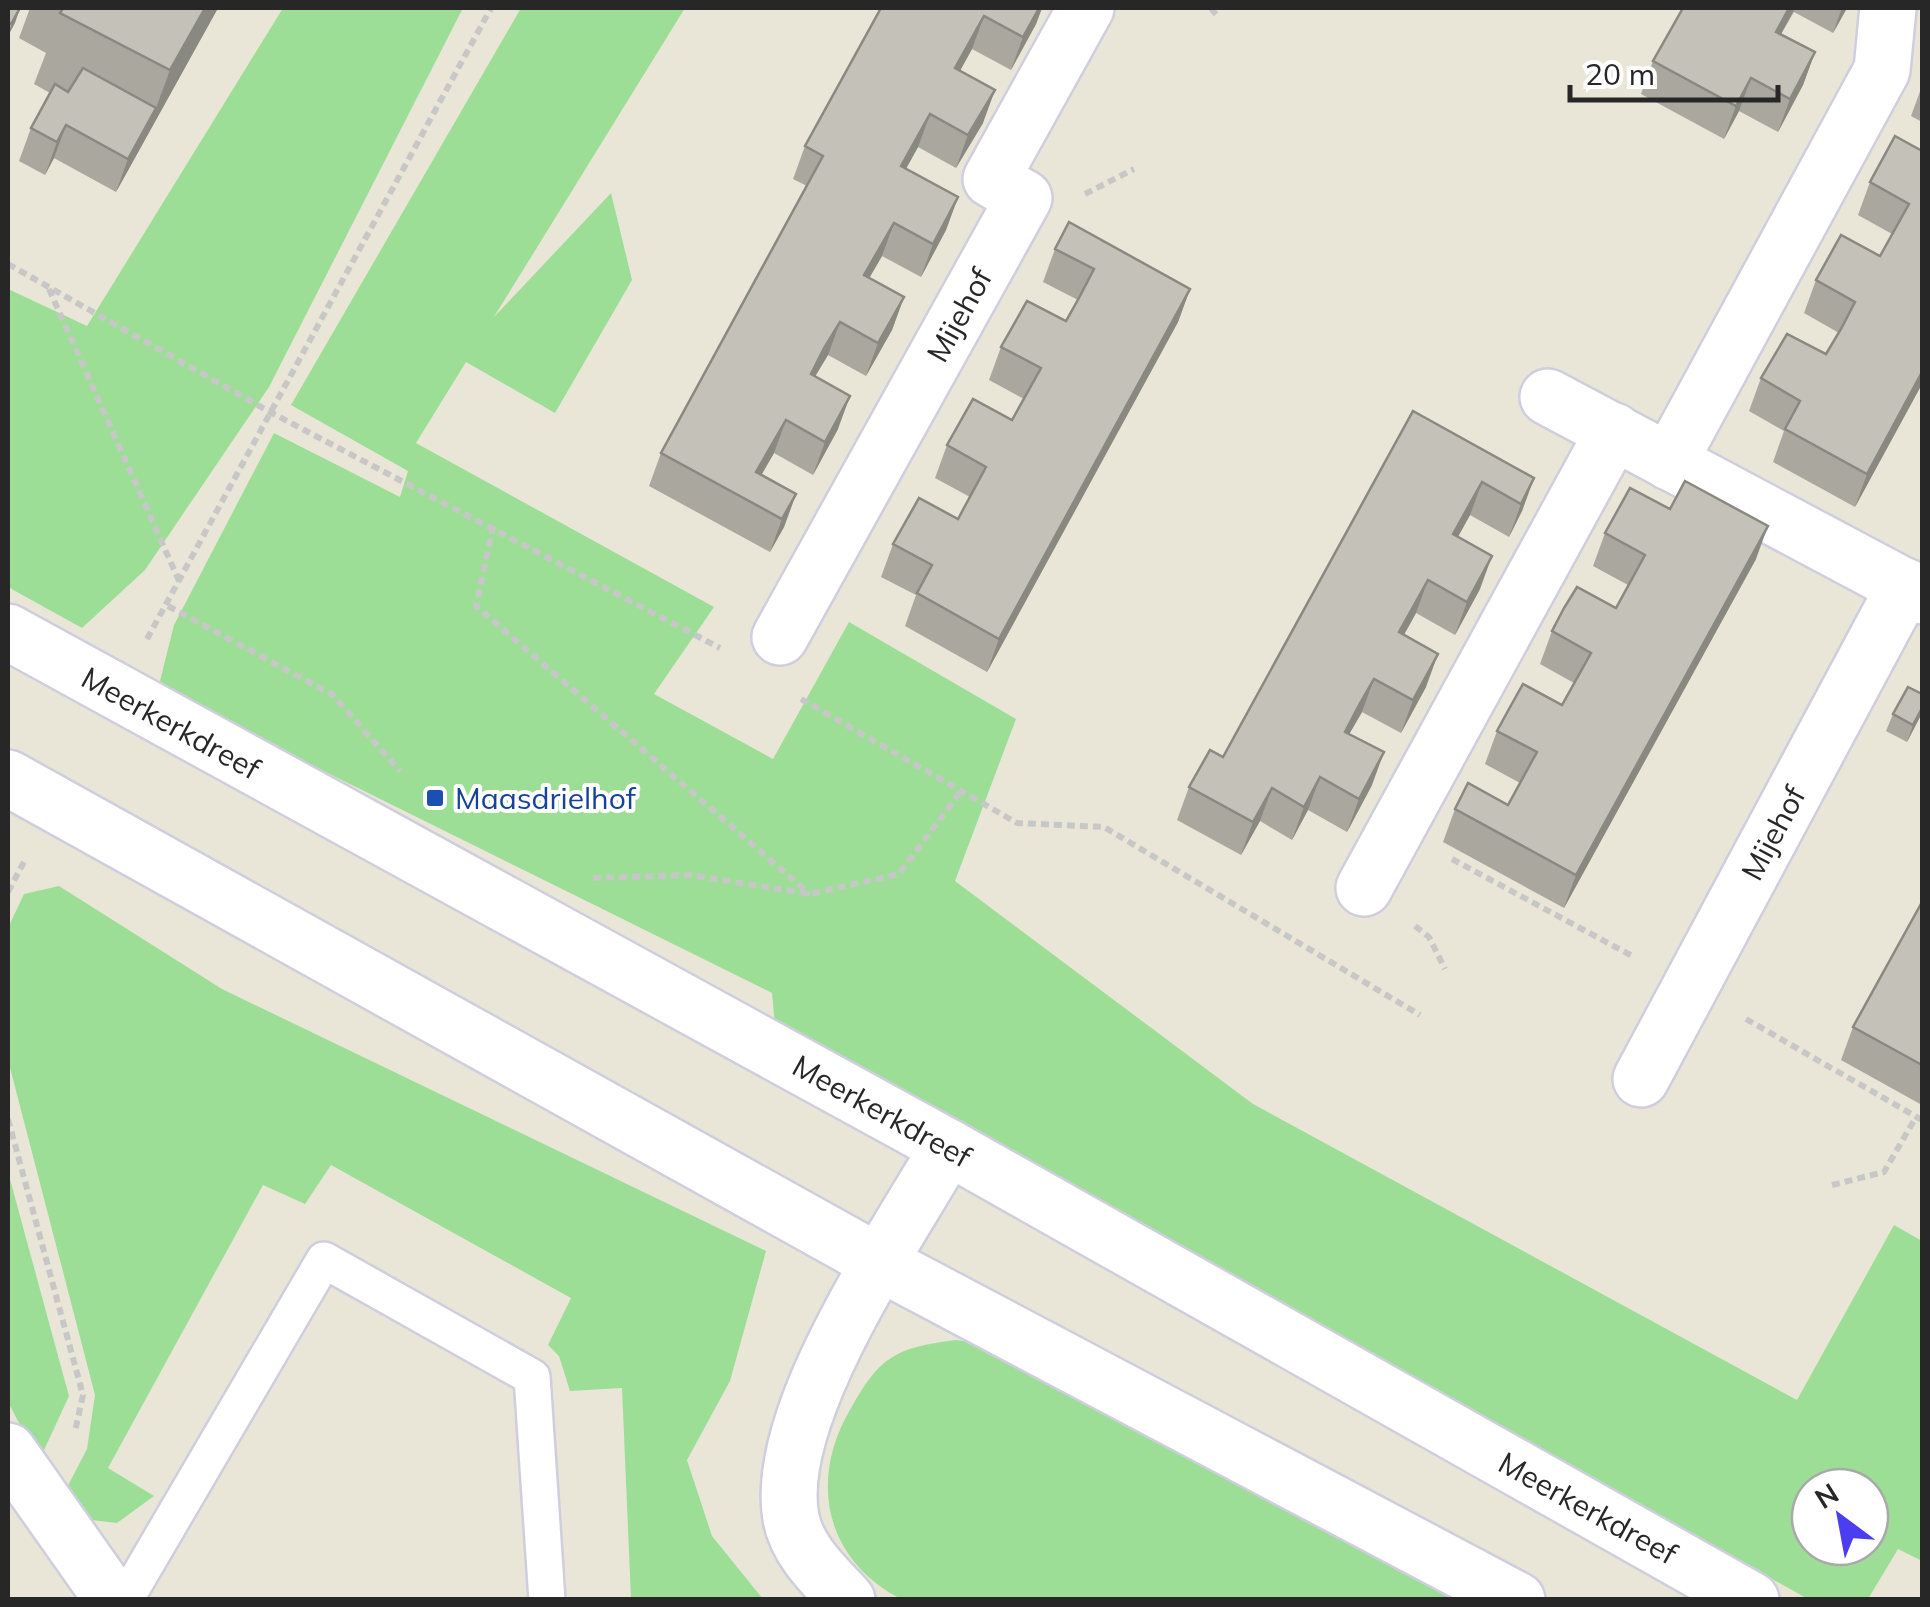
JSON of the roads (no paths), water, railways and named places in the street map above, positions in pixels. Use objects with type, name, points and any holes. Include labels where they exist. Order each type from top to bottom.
[{"type":"street","name":"Mijehof","points":[[768,652],[1024,198],[991,179],[1086,8]]},
{"type":"street","points":[[1668,462],[1882,70],[1888,8]]},
{"type":"street","name":"Mijehof","points":[[1548,397],[1914,591],[1641,1079]]},
{"type":"street","points":[[1364,888],[1614,430]]},
{"type":"street","name":"Meerkerkdreef","points":[[8,632],[948,1147],[1751,1600]]},
{"type":"street","points":[[8,778],[882,1264],[1517,1600]]},
{"type":"street","points":[[846,1600],[808,1557],[791,1518],[792,1462],[821,1371],[948,1147]]},
{"type":"street","points":[[8,1451],[112,1600]]},
{"type":"lane","points":[[125,1600],[324,1260],[532,1377],[547,1600]]},
{"type":"place","name":"Maasdrielhof","points":[[435,798]]}]
